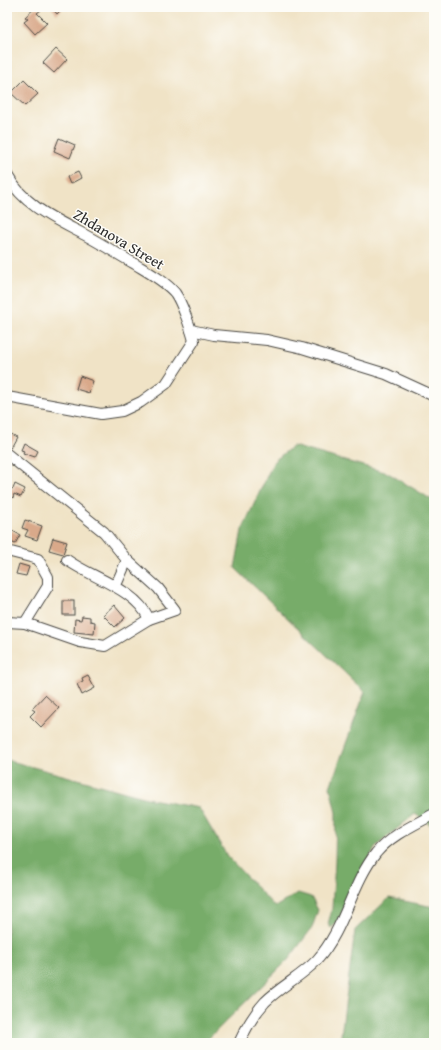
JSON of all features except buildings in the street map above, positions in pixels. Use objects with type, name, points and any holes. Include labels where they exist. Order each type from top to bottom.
[{"type":"street","name":"Zhdanova Street","points":[[7,175],[13,187],[28,202],[51,218],[86,235],[151,274],[175,293],[191,330],[194,341],[166,384],[141,402],[122,411],[101,414],[7,397]]},
{"type":"street","points":[[191,330],[214,335],[267,340],[302,348],[386,374],[434,396]]},
{"type":"street","points":[[7,454],[104,532],[126,560],[158,588],[175,610],[149,620],[105,646],[80,642],[25,623],[7,622]]},
{"type":"street","points":[[7,551],[38,559],[48,577],[48,586],[25,623]]},
{"type":"street","points":[[67,560],[82,571],[116,585],[146,612],[149,620]]},
{"type":"street","points":[[116,585],[126,560]]},
{"type":"street","points":[[239,1043],[254,1015],[266,1001],[318,959],[333,939],[365,870],[377,853],[393,838],[434,814]]},
{"type":"green space","points":[[293,446],[388,473],[434,501],[434,827],[415,814],[375,847],[338,922],[331,928],[328,924],[332,909],[336,813],[330,787],[365,692],[235,568],[242,530],[274,461]]},
{"type":"green space","points":[[7,760],[151,799],[199,808],[227,856],[275,907],[298,893],[311,897],[318,910],[312,928],[288,960],[204,1043],[7,1043]]},
{"type":"green space","points":[[389,898],[434,907],[434,1043],[340,1043],[355,930]]}]
